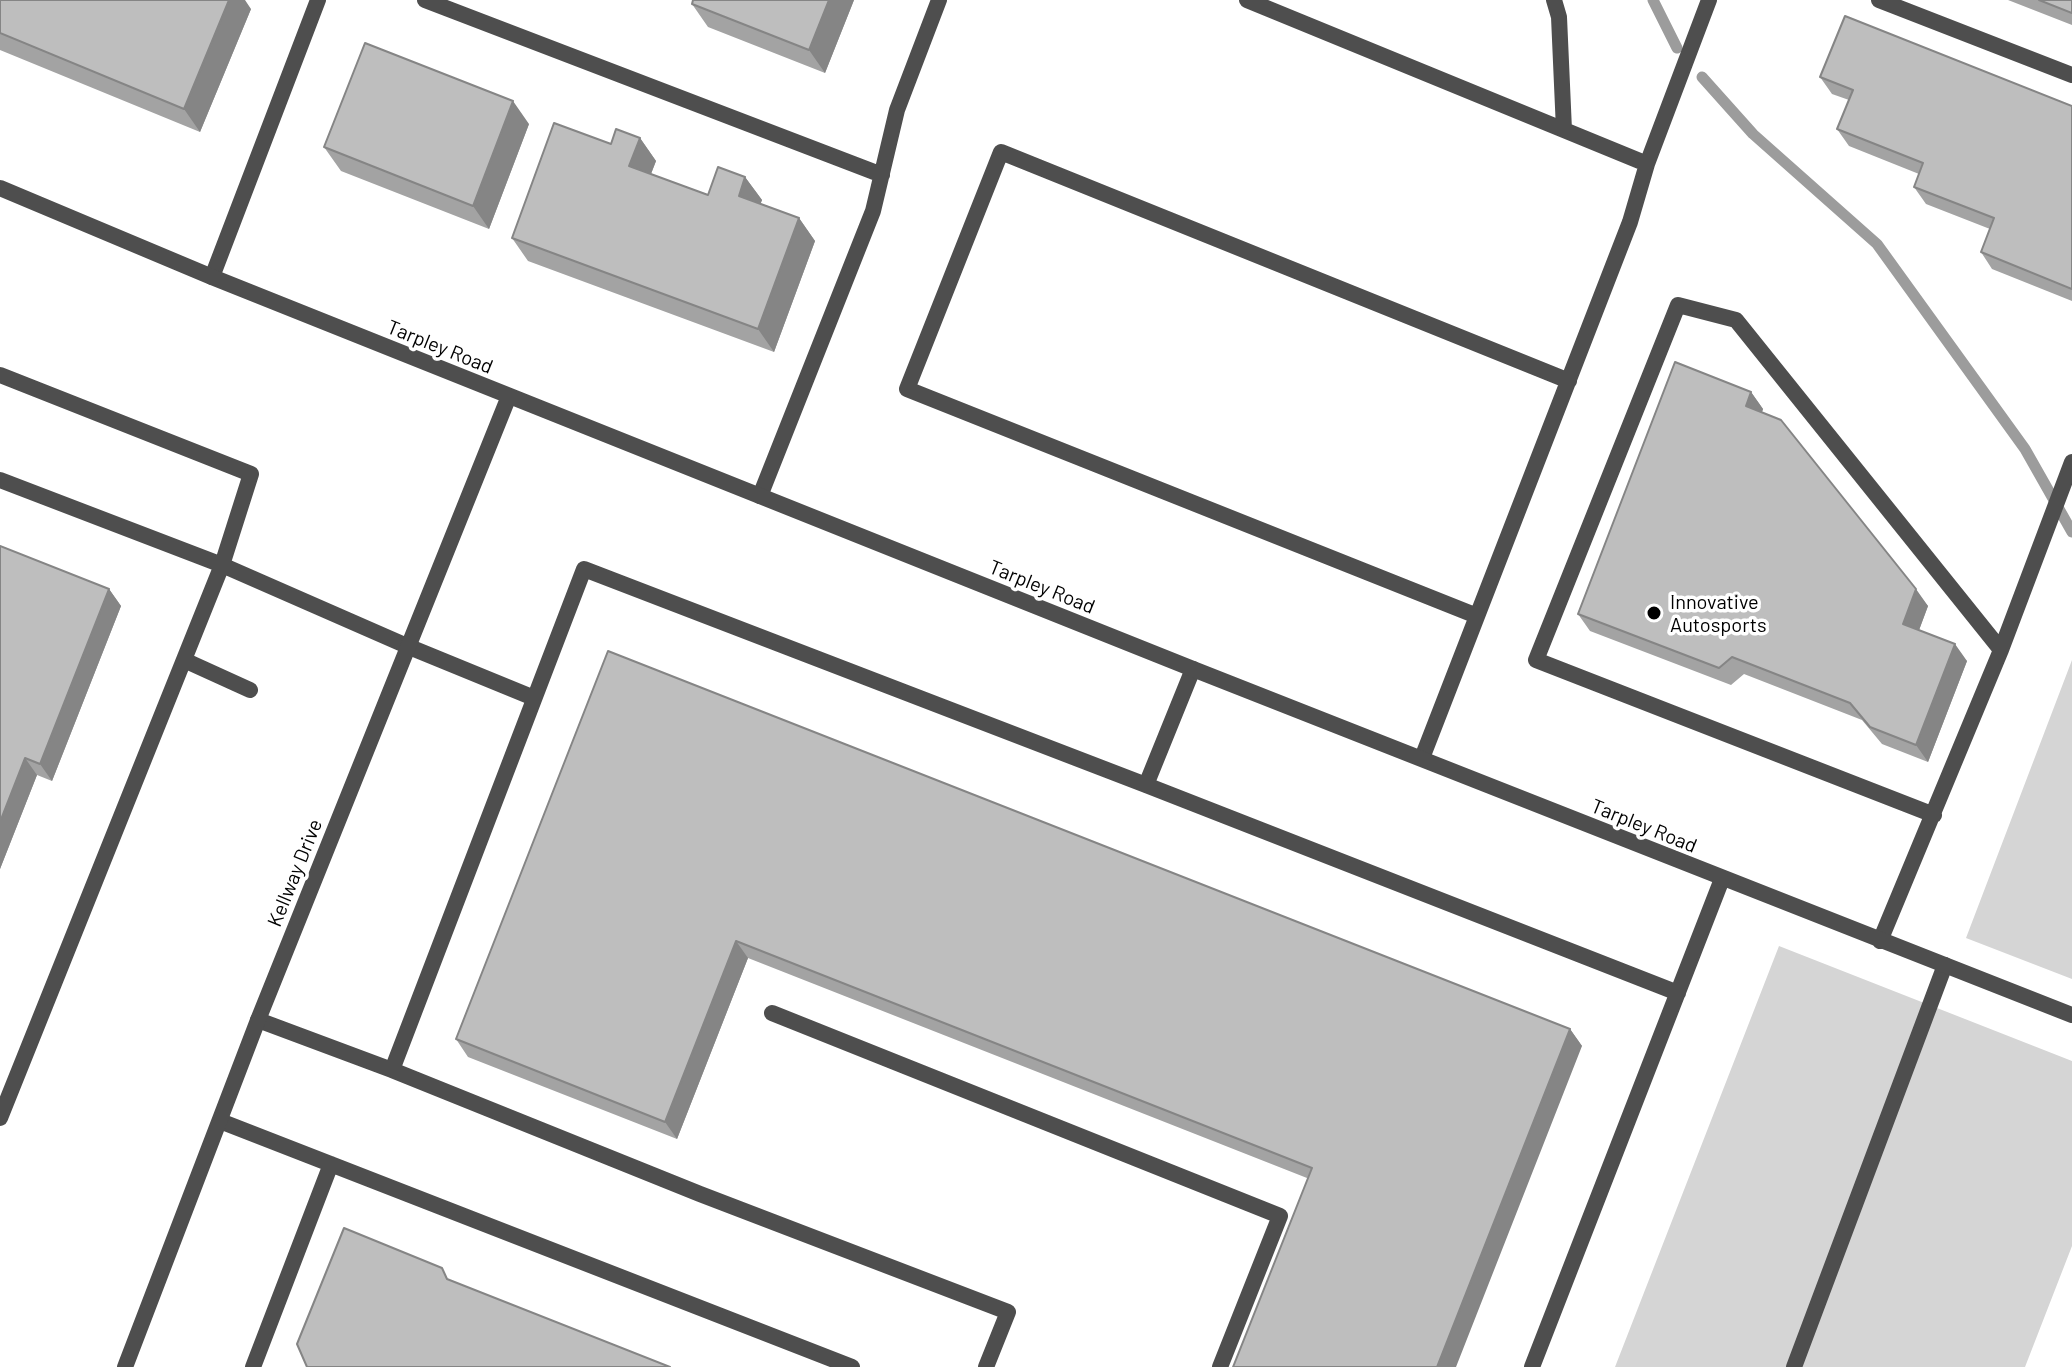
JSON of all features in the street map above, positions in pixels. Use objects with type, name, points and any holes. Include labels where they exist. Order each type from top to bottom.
[{"type":"street","points":[[212,277],[318,0]]},
{"type":"street","points":[[425,0],[882,175]]},
{"type":"street","points":[[760,496],[873,211],[897,110],[939,0]]},
{"type":"street","points":[[1247,0],[1647,164]]},
{"type":"street","points":[[1554,0],[1559,17],[1564,130]]},
{"type":"street","points":[[1422,758],[1630,222],[1647,164],[1709,0]]},
{"type":"street","points":[[1879,0],[2072,75]]},
{"type":"street","points":[[1477,616],[907,389],[1001,152],[1569,381]]},
{"type":"street","name":"Tarpley Road","points":[[0,188],[509,396],[1722,879],[2072,1015]]},
{"type":"street","points":[[1934,815],[1536,660],[1678,305],[1736,320],[2001,650]]},
{"type":"street","points":[[0,375],[251,474],[222,565],[0,1118]]},
{"type":"street","name":"Kellway Drive","points":[[125,1367],[258,1020],[509,396]]},
{"type":"street","points":[[1880,941],[2001,650],[2072,462]]},
{"type":"street","points":[[0,480],[222,565],[534,698]]},
{"type":"street","points":[[392,1070],[584,569],[1678,993]]},
{"type":"street","points":[[184,660],[250,690]]},
{"type":"street","points":[[1146,785],[1193,669]]},
{"type":"street","points":[[1532,1367],[1722,879]]},
{"type":"street","points":[[1794,1367],[1945,965]]},
{"type":"street","points":[[772,1013],[1280,1216],[1220,1367]]},
{"type":"street","points":[[258,1020],[1008,1312],[986,1367]]},
{"type":"street","points":[[220,1121],[852,1367]]},
{"type":"street","points":[[253,1367],[331,1164]]},
{"type":"shaded area","points":[[2072,660],[2072,979],[1966,938]]},
{"type":"shaded area","points":[[1779,946],[2072,1061],[2072,1246],[2025,1367],[1615,1367]]},
{"type":"building","points":[[0,0],[229,0],[184,109],[0,33]]},
{"type":"building","points":[[693,0],[829,0],[809,50],[692,4]]},
{"type":"building","points":[[2039,0],[2072,0],[2072,13]]},
{"type":"building","points":[[1845,16],[2072,106],[2072,289],[1981,252],[1994,218],[1914,187],[1923,163],[1837,129],[1853,90],[1820,77]]},
{"type":"building","points":[[365,43],[513,101],[473,206],[324,147]]},
{"type":"building","points":[[554,123],[611,144],[616,129],[640,138],[629,166],[708,195],[718,167],[745,177],[739,196],[799,218],[758,329],[512,238]]},
{"type":"building","points":[[1675,362],[1751,392],[1746,406],[1781,420],[1916,589],[1903,624],[1955,644],[1916,745],[1870,727],[1850,703],[1732,657],[1719,668],[1578,614]]},
{"type":"building","points":[[0,546],[109,589],[40,764],[25,758],[0,822]]},
{"type":"building","points":[[608,651],[1570,1029],[1437,1367],[1233,1367],[1312,1168],[736,941],[665,1122],[456,1039]]},
{"type":"building","points":[[344,1228],[442,1268],[447,1279],[670,1367],[307,1367],[297,1344]]},
{"type":"waterway","points":[[1653,0],[1677,48]]},
{"type":"waterway","points":[[1702,77],[1753,134],[1877,244],[2025,449],[2072,532]]},
{"type":"place","name":"Innovative Autosports","points":[[1654,613]]}]
